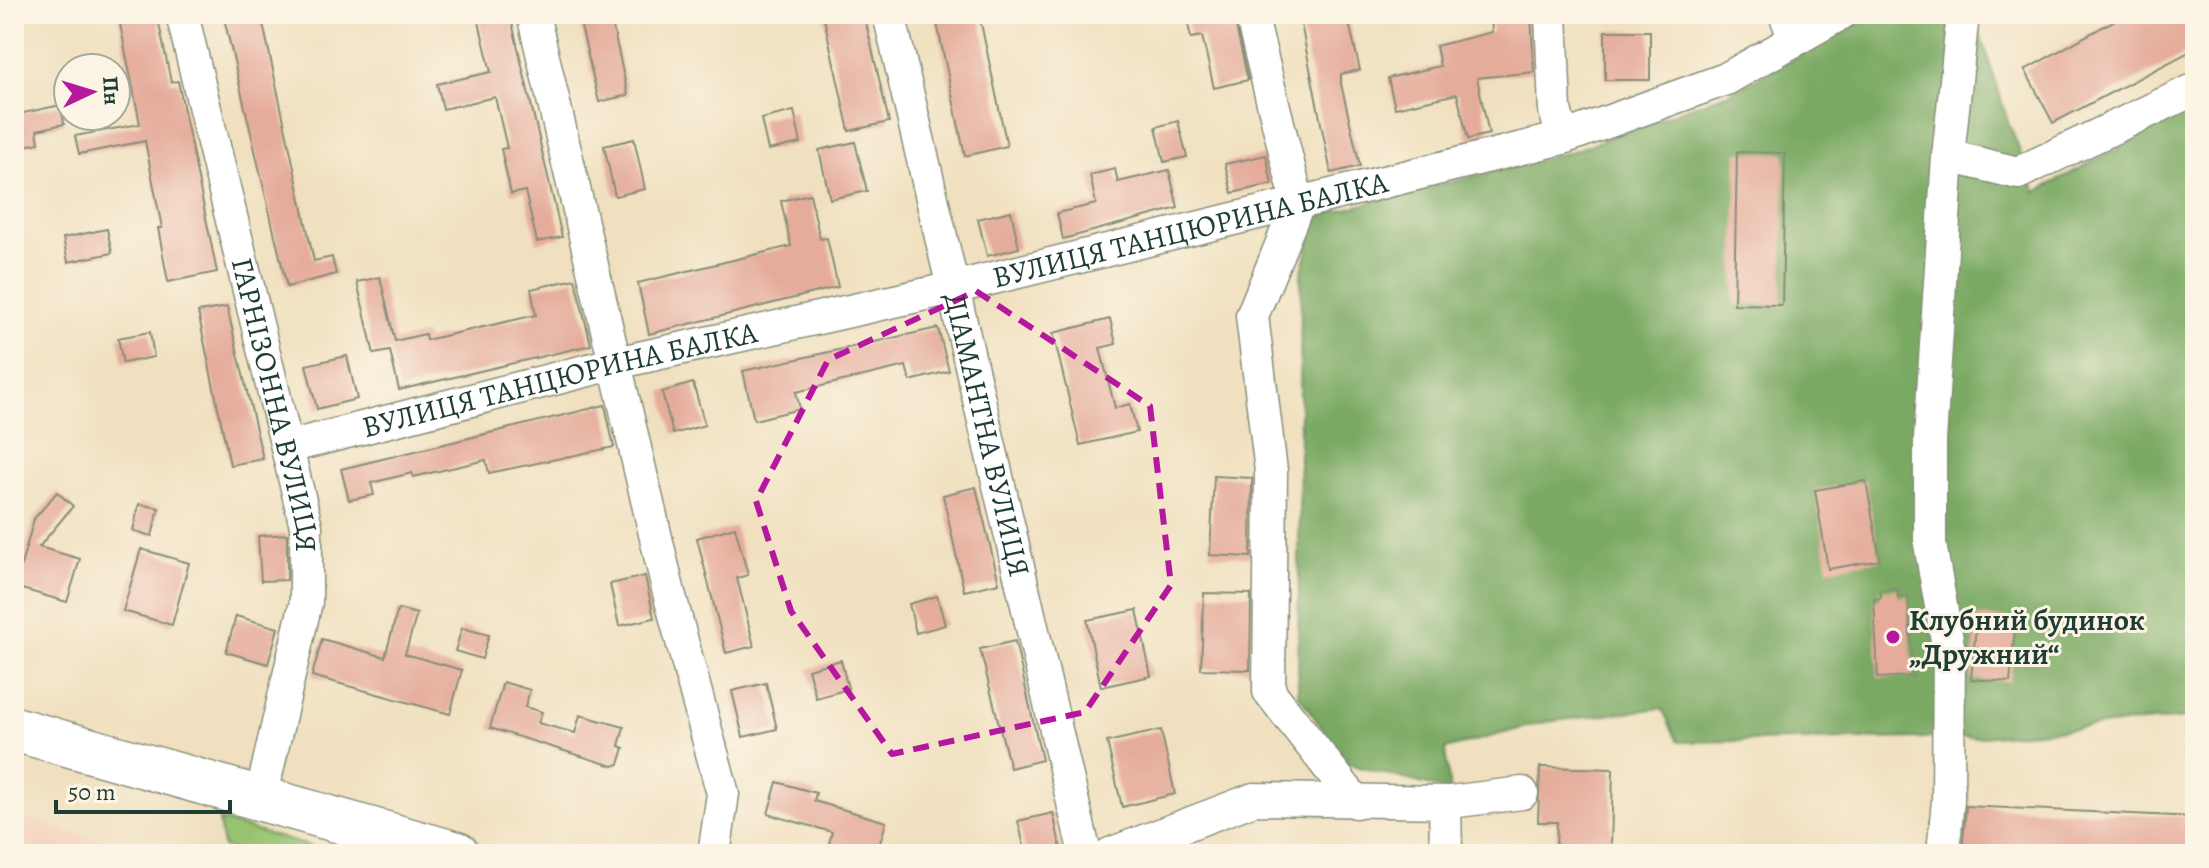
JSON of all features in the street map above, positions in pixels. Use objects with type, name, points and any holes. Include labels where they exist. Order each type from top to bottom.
[{"type":"highway","points":[[14,729],[457,854]]},
{"type":"street","name":"ГАРНІЗОННА ВУЛИЦЯ","points":[[182,14],[306,526],[306,602],[261,797]]},
{"type":"street","points":[[533,14],[668,589],[723,794],[714,854]]},
{"type":"street","name":"ДІАМАНТНА ВУЛИЦЯ","points":[[889,14],[1085,854]]},
{"type":"street","points":[[1251,14],[1298,204],[1252,316],[1271,471],[1269,691],[1356,802]]},
{"type":"street","points":[[1551,14],[1555,110],[1563,138]]},
{"type":"street","name":"ВУЛИЦЯ ТАНЦЮРИНА БАЛКА","points":[[288,447],[616,363],[953,288],[1563,138],[1726,79],[1790,27],[1840,14]]},
{"type":"street","points":[[1943,854],[1948,800],[1949,651],[1930,530],[1930,440],[1948,156],[1963,14]]},
{"type":"street","points":[[1948,156],[2018,173],[2195,89]]},
{"type":"street","points":[[1110,854],[1254,799],[1445,802],[1522,793]]},
{"type":"street","points":[[1445,802],[1446,854]]},
{"type":"highlighted area","points":[[976,291],[1150,406],[1171,585],[1085,712],[892,754],[791,611],[756,501],[828,360]]},
{"type":"shaded area","points":[[14,814],[140,854],[14,854]]},
{"type":"green space","points":[[1877,14],[1974,14],[2008,121],[2036,192],[2195,107],[2195,717],[1982,737],[1678,742],[1662,708],[1545,722],[1445,749],[1450,791],[1347,764],[1298,694],[1301,275],[1317,216],[1570,152],[1731,92]]},
{"type":"green space","points":[[219,820],[336,854],[246,854],[223,847]]},
{"type":"building","points":[[118,14],[157,14],[171,82],[178,81],[217,272],[168,282],[158,228],[162,228],[145,141],[79,154],[75,136],[97,132],[132,132],[132,125],[140,124],[132,84],[132,52],[126,52]]},
{"type":"building","points":[[223,14],[261,14],[314,261],[332,257],[336,274],[287,287]]},
{"type":"building","points":[[477,14],[510,14],[562,237],[537,242],[525,191],[511,194],[501,149],[507,148],[495,97],[443,109],[437,84],[491,72]]},
{"type":"building","points":[[578,14],[610,14],[628,95],[599,102]]},
{"type":"building","points":[[823,14],[864,14],[889,122],[849,131]]},
{"type":"building","points":[[935,14],[979,14],[1007,146],[965,156]]},
{"type":"building","points":[[1186,14],[1233,14],[1248,80],[1214,88],[1202,36],[1191,38]]},
{"type":"building","points":[[1299,14],[1347,14],[1360,70],[1341,74],[1341,84],[1360,166],[1331,173]]},
{"type":"building","points":[[1531,14],[1534,72],[1477,78],[1489,134],[1468,139],[1457,94],[1395,108],[1388,78],[1440,66],[1436,46],[1492,32],[1491,16]]},
{"type":"building","points":[[2126,14],[2195,14],[2195,49],[2053,123],[2025,70]]},
{"type":"building","points":[[1605,31],[1650,31],[1650,80],[1605,80]]},
{"type":"building","points":[[52,107],[52,127],[37,130],[39,143],[14,148],[14,115]]},
{"type":"building","points":[[794,111],[801,143],[768,150],[761,119]]},
{"type":"building","points":[[1178,121],[1187,157],[1164,162],[1156,127]]},
{"type":"building","points":[[634,139],[645,189],[615,196],[604,146]]},
{"type":"building","points":[[855,142],[867,191],[830,199],[819,150]]},
{"type":"building","points":[[1737,152],[1785,153],[1782,305],[1734,304]]},
{"type":"building","points":[[1266,155],[1272,184],[1232,193],[1225,164]]},
{"type":"building","points":[[1115,169],[1118,182],[1169,170],[1178,208],[1063,239],[1057,213],[1096,204],[1090,175]]},
{"type":"building","points":[[810,194],[820,239],[827,238],[838,287],[649,334],[638,283],[791,246],[781,201]]},
{"type":"building","points":[[1011,211],[1019,248],[987,256],[978,219]]},
{"type":"building","points":[[107,229],[112,253],[68,262],[63,238]]},
{"type":"building","points":[[380,277],[395,341],[425,334],[426,340],[536,315],[531,289],[575,279],[591,345],[399,390],[390,351],[374,354],[357,282]]},
{"type":"building","points":[[227,307],[263,459],[230,465],[198,312]]},
{"type":"building","points":[[1110,319],[1116,344],[1100,348],[1115,408],[1130,404],[1137,432],[1080,445],[1053,333]]},
{"type":"building","points":[[938,328],[949,371],[910,381],[906,366],[796,392],[800,409],[754,420],[743,371]]},
{"type":"building","points":[[150,332],[154,357],[123,363],[118,338]]},
{"type":"building","points":[[347,356],[357,399],[317,409],[306,365]]},
{"type":"building","points":[[693,383],[705,425],[673,434],[662,392]]},
{"type":"building","points":[[605,405],[614,447],[489,473],[486,460],[413,477],[412,473],[371,483],[374,495],[349,500],[341,469]]},
{"type":"building","points":[[1214,476],[1252,478],[1251,557],[1210,555]]},
{"type":"building","points":[[1866,481],[1880,560],[1828,569],[1815,490]]},
{"type":"building","points":[[976,487],[999,583],[964,591],[943,495]]},
{"type":"building","points":[[57,492],[73,506],[39,547],[80,559],[67,602],[15,587],[34,519]]},
{"type":"building","points":[[139,504],[159,508],[152,536],[133,531]]},
{"type":"building","points":[[735,527],[748,575],[737,578],[754,646],[726,653],[697,538]]},
{"type":"building","points":[[287,534],[287,580],[261,581],[258,536]]},
{"type":"building","points":[[141,549],[189,563],[172,625],[123,611]]},
{"type":"building","points":[[645,576],[654,618],[619,626],[610,584]]},
{"type":"building","name":"Клубний будинок „Дружний“","points":[[1898,589],[1898,597],[1908,596],[1913,676],[1878,678],[1874,599],[1881,598],[1880,590]]},
{"type":"building","points":[[1204,593],[1251,594],[1250,670],[1201,669]]},
{"type":"building","points":[[937,596],[945,625],[916,633],[909,604]]},
{"type":"building","points":[[398,609],[417,614],[405,654],[462,670],[450,714],[312,676],[322,639],[385,657]]},
{"type":"building","points":[[1137,610],[1151,676],[1101,687],[1087,620]]},
{"type":"building","points":[[236,616],[278,628],[268,664],[226,652]]},
{"type":"building","points":[[1977,616],[2016,619],[2010,682],[1971,679]]},
{"type":"building","points":[[462,628],[489,635],[482,659],[455,651]]},
{"type":"building","points":[[1015,641],[1042,760],[1010,768],[980,649]]},
{"type":"building","points":[[841,660],[848,689],[816,698],[808,669]]},
{"type":"building","points":[[503,682],[530,690],[525,707],[542,712],[538,723],[575,733],[580,715],[624,727],[619,746],[624,748],[619,764],[613,766],[490,728]]},
{"type":"building","points":[[766,683],[777,729],[743,737],[732,691]]},
{"type":"building","points":[[1161,730],[1175,794],[1122,807],[1107,742]]},
{"type":"building","points":[[1540,767],[1613,769],[1611,849],[1556,847],[1557,822],[1538,822]]},
{"type":"building","points":[[777,782],[816,793],[814,801],[886,822],[877,854],[829,844],[832,832],[768,814]]},
{"type":"building","points":[[1966,806],[2195,817],[2195,854],[1962,854]]},
{"type":"building","points":[[1053,813],[1062,854],[1026,854],[1018,821]]},
{"type":"place","name":"Клубний будинок „Дружний“","points":[[1893,637]]}]
